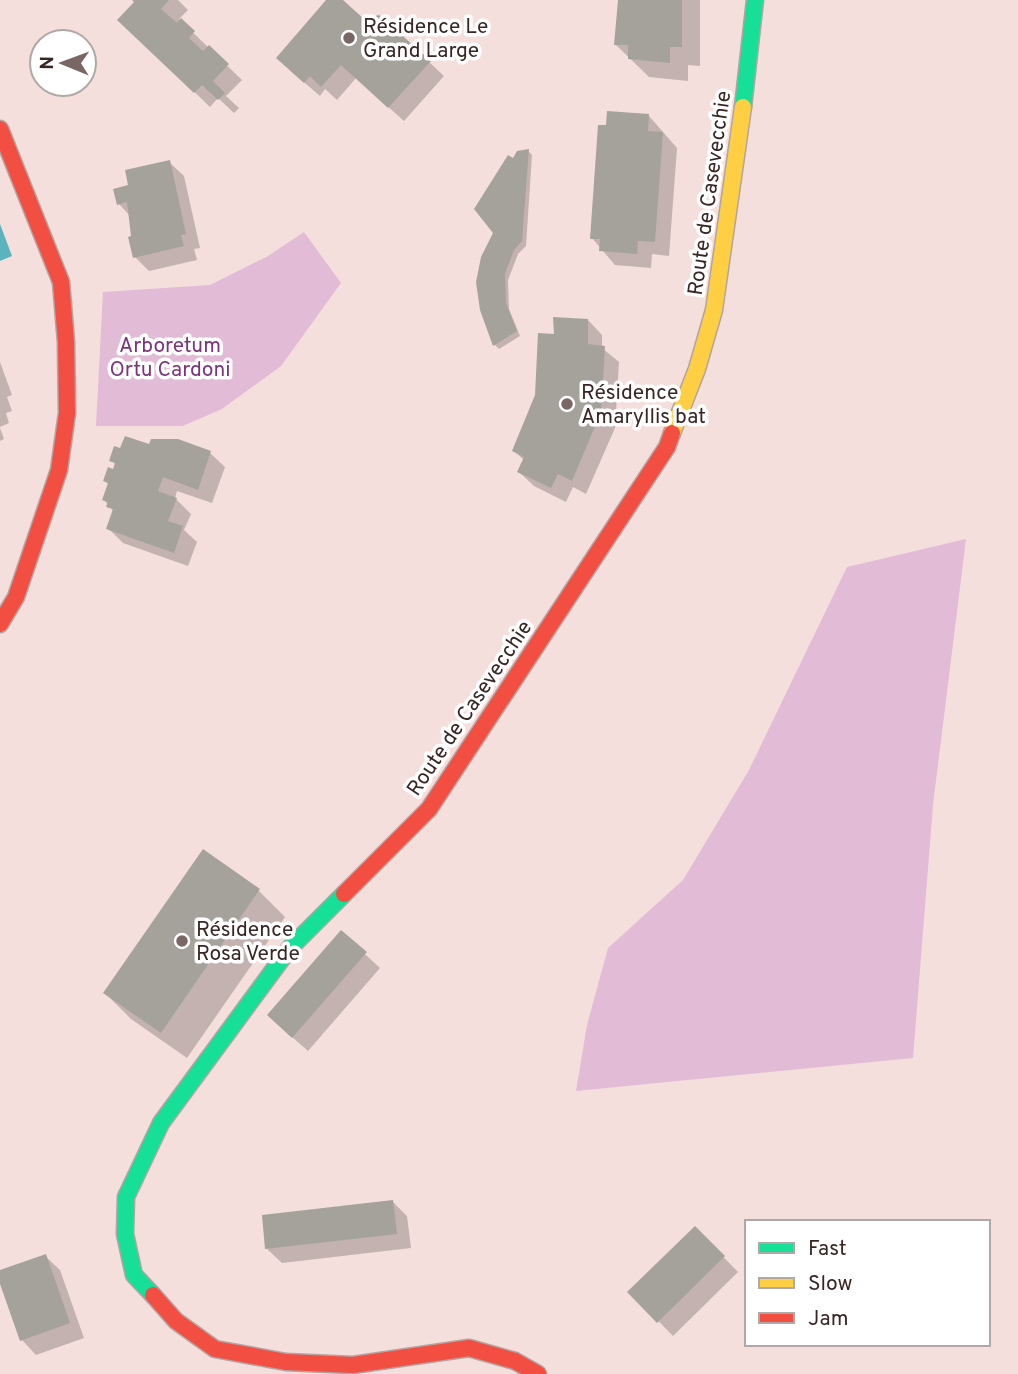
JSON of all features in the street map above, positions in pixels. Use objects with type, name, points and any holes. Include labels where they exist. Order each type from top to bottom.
[{"type":"street","name":"Route de Casevecchie","points":[[538,1374],[515,1361],[469,1348],[353,1365],[286,1362],[215,1349],[176,1321],[134,1275],[125,1234],[126,1197],[161,1123],[289,949],[429,809],[667,447],[697,369],[713,310],[744,99],[755,0]]},
{"type":"street","points":[[0,129],[61,282],[66,342],[67,413],[59,470],[16,597],[0,624]]},
{"type":"green space","name":"Arboretum Ortu Cardoni","points":[[304,232],[341,283],[281,366],[222,409],[183,426],[96,426],[103,292],[210,285],[268,256]]},
{"type":"green space","points":[[966,539],[933,805],[913,1058],[576,1091],[587,1025],[608,948],[683,880],[749,770],[847,567]]},
{"type":"water","points":[[0,224],[12,256],[0,261]]},
{"type":"building","points":[[132,0],[169,0],[161,9],[177,23],[181,18],[195,31],[189,38],[203,51],[209,45],[229,64],[213,81],[225,93],[218,100],[202,85],[194,93],[117,20],[134,2]]},
{"type":"building","name":"Résidence Le Grand Large","points":[[326,0],[343,0],[364,19],[379,15],[431,61],[388,108],[341,65],[321,87],[310,76],[304,83],[276,58]]},
{"type":"building","points":[[618,0],[682,0],[682,47],[670,47],[670,63],[628,59],[628,45],[614,45]]},
{"type":"building","points":[[607,111],[649,114],[648,131],[663,132],[655,242],[638,241],[637,254],[599,251],[600,239],[590,239],[598,125],[606,125]]},
{"type":"building","points":[[529,149],[522,241],[514,250],[505,274],[506,303],[517,331],[493,346],[480,310],[476,282],[481,257],[493,233],[474,209],[508,155],[513,158],[517,151]]},
{"type":"building","points":[[170,160],[186,234],[181,235],[184,246],[133,258],[128,237],[131,236],[127,202],[117,205],[113,189],[128,185],[125,170]]},
{"type":"building","name":"Résidence Amaryllis bat","points":[[553,317],[588,319],[588,344],[605,346],[601,412],[572,481],[558,474],[551,488],[517,472],[524,457],[512,451],[535,395],[538,333],[554,334]]},
{"type":"building","points":[[125,436],[149,444],[151,439],[178,439],[211,451],[198,490],[163,477],[158,491],[177,498],[168,521],[183,526],[174,553],[106,529],[113,509],[106,507],[108,502],[102,500],[108,483],[103,481],[108,467],[113,469],[115,463],[109,461],[114,446],[120,448]]},
{"type":"building","name":"Résidence Rosa Verde","points":[[203,849],[260,889],[161,1033],[103,993]]},
{"type":"building","points":[[341,930],[367,952],[292,1038],[267,1015]]},
{"type":"building","points":[[393,1200],[397,1234],[265,1249],[262,1215]]},
{"type":"building","points":[[695,1226],[725,1256],[657,1323],[627,1292]]},
{"type":"building","points":[[46,1254],[70,1323],[20,1341],[0,1284],[0,1270]]},
{"type":"traffic: fast","points":[[743,107],[755,0]]},
{"type":"traffic: fast","points":[[153,1295],[134,1275],[125,1234],[126,1197],[161,1123],[289,949],[344,894]]},
{"type":"traffic: slow","points":[[672,433],[697,369],[714,310],[743,107]]},
{"type":"traffic: jam","points":[[0,129],[61,282],[66,342],[67,413],[59,470],[16,597],[0,624]]},
{"type":"traffic: jam","points":[[344,894],[429,809],[667,447],[672,433]]},
{"type":"traffic: jam","points":[[153,1295],[176,1321],[215,1349],[286,1362],[353,1365],[469,1348],[515,1361],[538,1374]]},
{"type":"place","name":"Résidence Le Grand Large","points":[[349,38]]},
{"type":"place","name":"Résidence Amaryllis bat","points":[[567,404]]},
{"type":"place","name":"Résidence Rosa Verde","points":[[182,941]]}]
